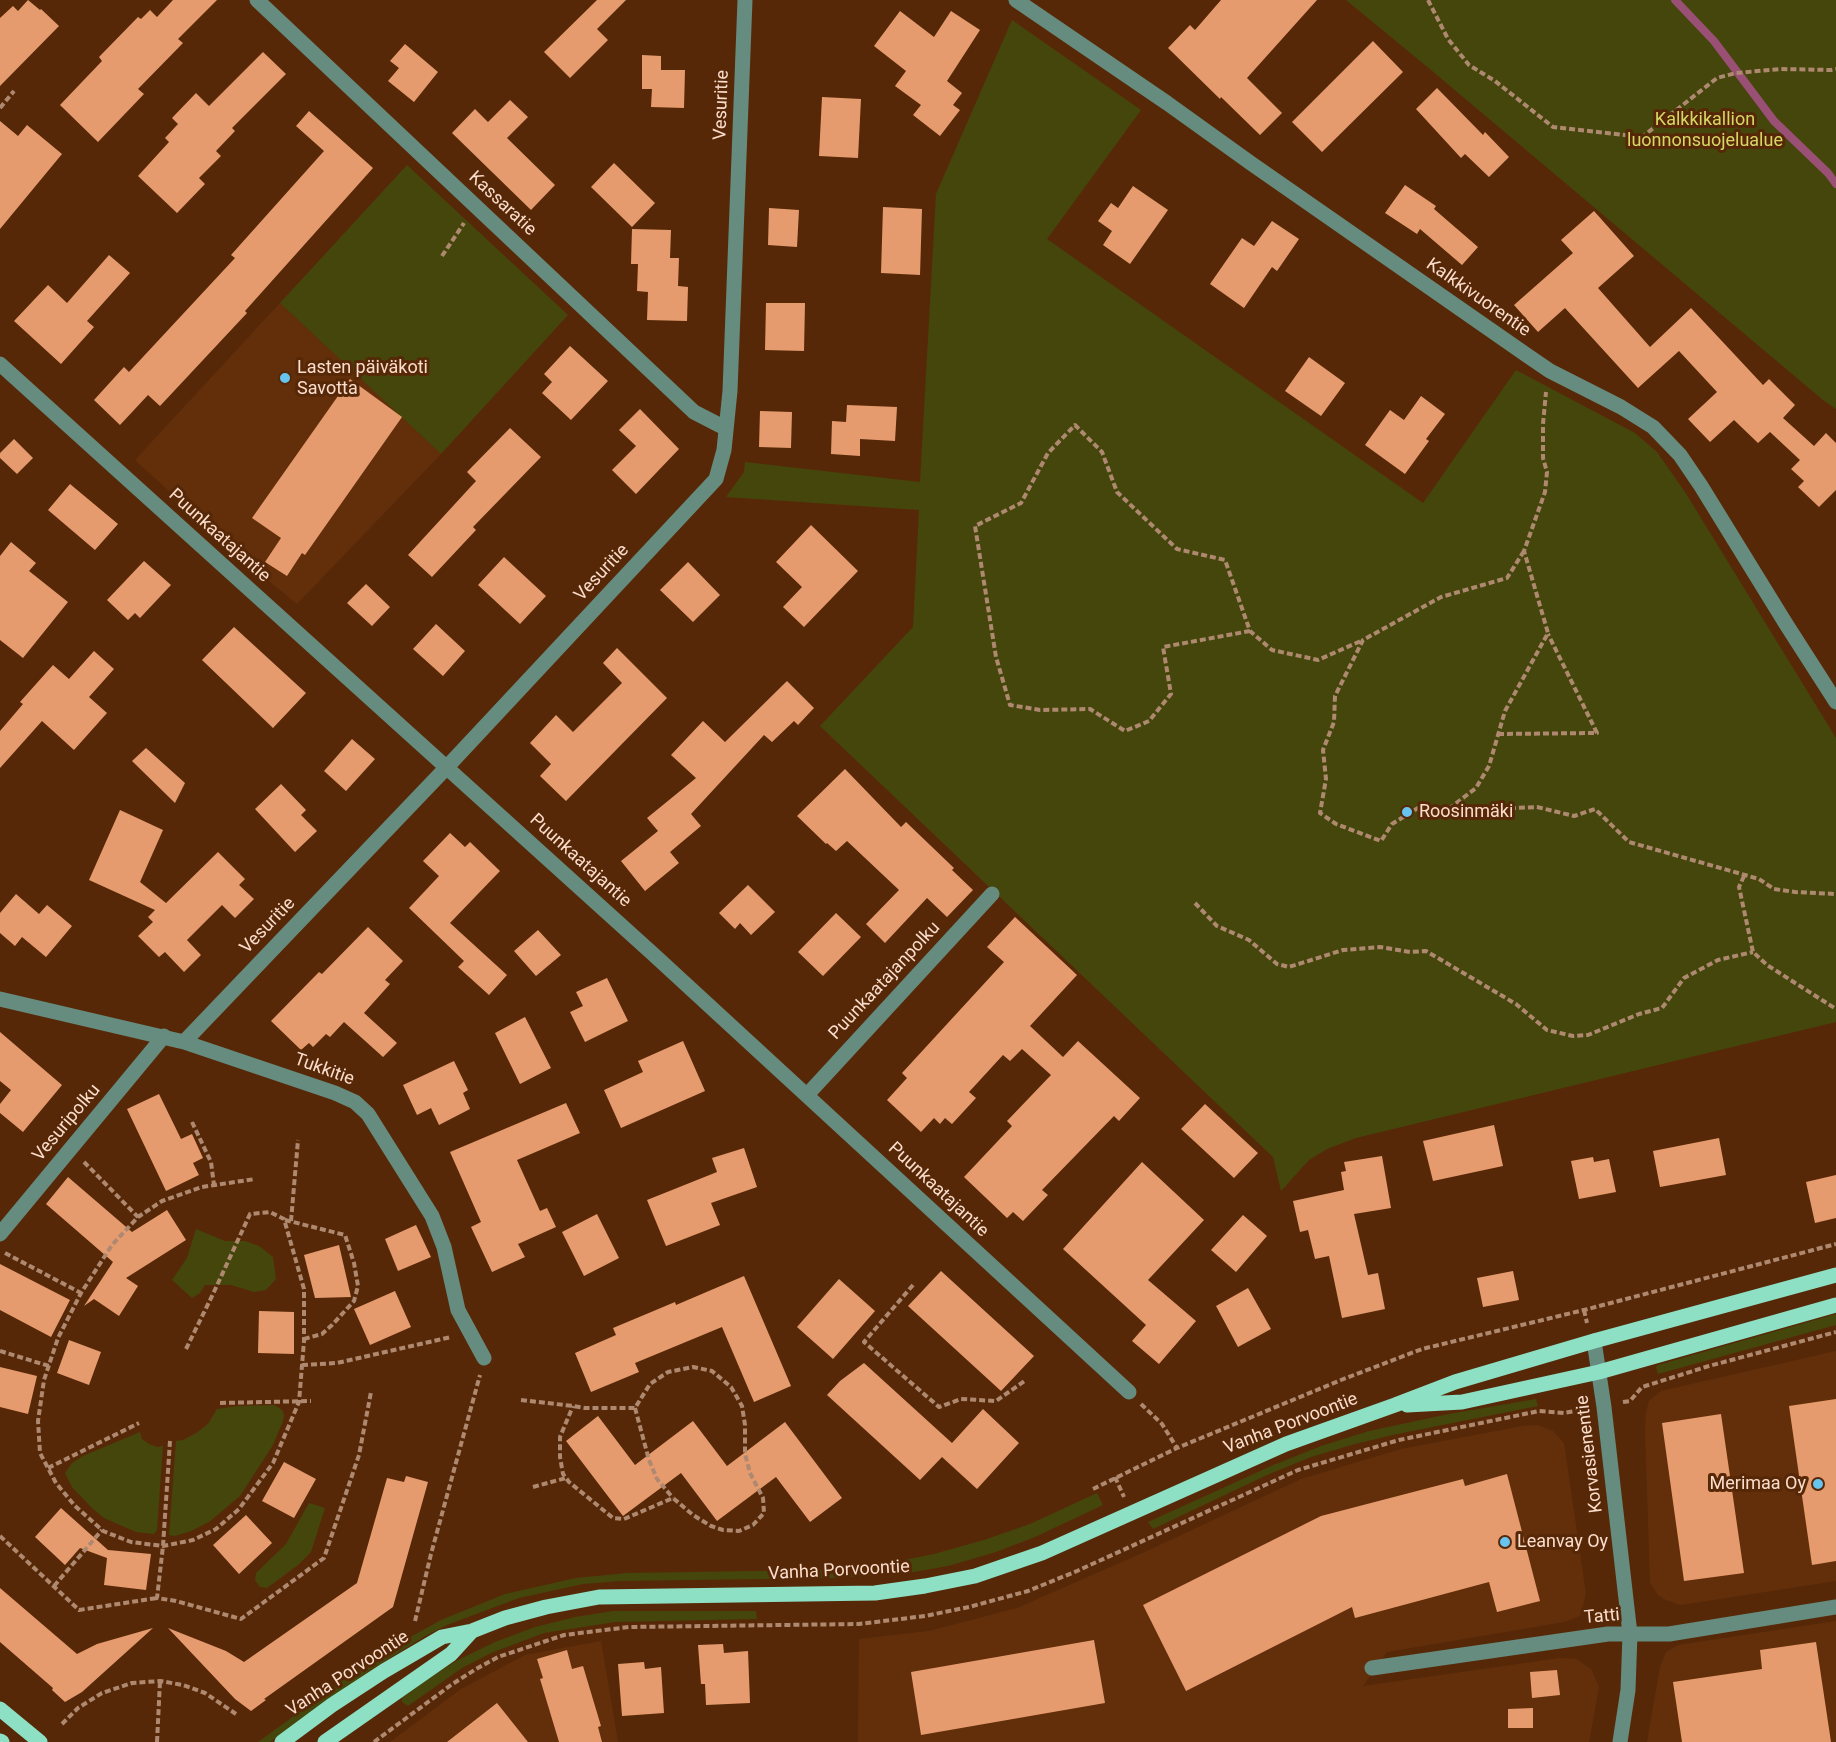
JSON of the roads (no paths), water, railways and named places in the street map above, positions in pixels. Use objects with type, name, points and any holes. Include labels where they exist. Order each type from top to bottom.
[{"type":"main road","name":"Vanha Porvoontie","points":[[282,1742],[341,1699],[433,1642],[442,1637],[472,1631],[505,1618],[536,1609],[599,1597],[876,1593],[975,1576],[1042,1553],[1286,1444],[1455,1382],[1591,1335],[1836,1275]]},
{"type":"main road","name":"Vanha Porvoontie","points":[[1395,1405],[1462,1402],[1599,1372],[1836,1305]]},
{"type":"main road","name":"Vanha Porvoontie","points":[[325,1742],[451,1654],[472,1631]]},
{"type":"main road","points":[[0,1709],[40,1742]]},
{"type":"street","name":"Kassaratie","points":[[257,0],[694,412],[725,428]]},
{"type":"street","name":"Vesuritie","points":[[184,1042],[447,767],[716,479],[724,450],[730,391],[745,0]]},
{"type":"street","name":"Kalkkivuorentie","points":[[1016,0],[1550,371],[1621,407],[1653,427],[1680,455],[1701,486],[1836,702]]},
{"type":"street","name":"Puunkaatajantie","points":[[0,364],[447,767],[1129,1392]]},
{"type":"street","name":"Puunkaatajanpolku","points":[[807,1095],[992,894]]},
{"type":"street","name":"Tukkitie","points":[[0,999],[164,1036],[335,1093],[355,1102],[368,1114],[432,1215],[444,1247],[458,1310],[484,1358]]},
{"type":"street","name":"Vesuripolku","points":[[0,1234],[164,1036]]},
{"type":"street","name":"Korvasienentie","points":[[1591,1335],[1599,1372],[1630,1634],[1628,1690],[1620,1742]]},
{"type":"street","name":"Tatti","points":[[1372,1668],[1608,1634],[1669,1634],[1836,1607]]},
{"type":"waterway","points":[[1675,0],[1714,41],[1774,121],[1828,173],[1836,184]]},
{"type":"place","name":"Lasten päiväkoti Savotta","points":[[285,378]]},
{"type":"place","name":"Roosinmäki","points":[[1407,812]]},
{"type":"place","name":"Merimaa Oy","points":[[1818,1484]]},
{"type":"place","name":"Leanvay Oy","points":[[1505,1542]]},
{"type":"park label","name":"Kalkkikallion luonnonsuojelualue","points":[[1705,130]]}]
